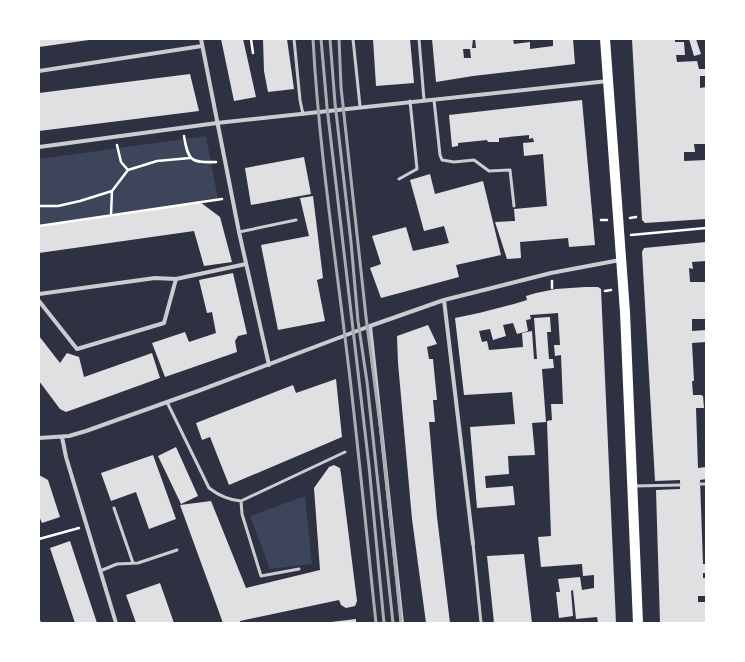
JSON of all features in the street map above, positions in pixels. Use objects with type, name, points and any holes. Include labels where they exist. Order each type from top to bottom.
[{"type":"main road","points":[[605,39],[625,312],[638,623]]},
{"type":"street","points":[[201,39],[239,232],[269,365]]},
{"type":"street","points":[[39,71],[202,46]]},
{"type":"street","points":[[39,147],[182,127],[360,106],[434,100],[608,81]]},
{"type":"street","points":[[39,438],[62,437],[86,431],[444,300],[551,273],[621,259]]},
{"type":"street","points":[[39,294],[156,278],[176,279],[246,264]]},
{"type":"street","points":[[39,301],[77,349],[164,323],[176,279]]},
{"type":"street","points":[[444,300],[473,544]]},
{"type":"street","points":[[370,326],[402,623]]},
{"type":"street","points":[[62,437],[62,444],[116,623]]},
{"type":"lane","points":[[294,39],[302,114]]},
{"type":"lane","points":[[353,39],[360,106]]},
{"type":"lane","points":[[419,39],[424,100]]},
{"type":"lane","points":[[434,100],[440,155],[442,160],[454,162],[474,160],[489,171],[510,170],[514,206]]},
{"type":"lane","points":[[399,179],[417,169],[410,101]]},
{"type":"lane","points":[[239,232],[296,220]]},
{"type":"lane","points":[[167,402],[209,488],[216,494],[232,500],[241,501],[345,452]]},
{"type":"lane","points":[[700,484],[706,484]]},
{"type":"lane","points":[[633,486],[680,485]]},
{"type":"lane","points":[[241,501],[242,514],[261,576],[299,569]]},
{"type":"lane","points":[[114,508],[133,563]]},
{"type":"lane","points":[[473,544],[481,623]]},
{"type":"lane","points":[[100,571],[117,564],[138,563],[176,550]]},
{"type":"path","points":[[251,39],[253,53]]},
{"type":"path","points":[[182,127],[190,158]]},
{"type":"path","points":[[115,137],[121,162],[128,170]]},
{"type":"path","points":[[111,215],[112,191],[128,170],[157,161],[190,158],[199,163],[225,162]]},
{"type":"path","points":[[39,206],[58,206],[112,191]]},
{"type":"path","points":[[39,226],[232,197]]},
{"type":"path","points":[[629,218],[636,217]]},
{"type":"path","points":[[632,235],[706,228]]},
{"type":"path","points":[[605,291],[613,290]]},
{"type":"path","points":[[39,539],[86,525]]},
{"type":"shaded area","points":[[206,136],[218,199],[39,226],[39,159]]},
{"type":"shaded area","points":[[305,496],[312,564],[270,569],[250,516]]},
{"type":"building","points":[[39,39],[89,39],[89,40],[39,47]]},
{"type":"building","points":[[221,39],[243,39],[256,97],[234,101]]},
{"type":"building","points":[[263,39],[287,39],[294,89],[268,92],[264,71]]},
{"type":"building","points":[[373,39],[410,39],[414,83],[376,86]]},
{"type":"building","points":[[432,39],[473,39],[472,48],[476,48],[475,39],[513,39],[514,44],[530,42],[530,49],[553,46],[553,39],[573,39],[575,64],[436,82]],"holes":[[[463,49],[470,49],[471,58],[464,58]]]},
{"type":"building","points":[[632,39],[675,39],[675,42],[684,42],[685,55],[676,55],[677,62],[697,61],[699,69],[706,69],[706,76],[700,76],[700,88],[706,87],[706,144],[694,144],[695,152],[684,152],[684,161],[706,160],[706,219],[645,223],[642,220]]},
{"type":"building","points":[[689,39],[696,39],[701,54],[694,56]]},
{"type":"building","points":[[190,74],[199,111],[39,131],[39,93]]},
{"type":"building","points":[[582,100],[595,245],[569,247],[568,238],[520,242],[521,258],[507,259],[495,222],[515,221],[514,209],[547,206],[543,154],[524,156],[523,143],[534,142],[533,138],[529,139],[529,135],[499,138],[499,142],[488,142],[487,140],[458,143],[458,146],[452,147],[449,115]]},
{"type":"building","points":[[304,157],[311,194],[251,205],[245,168]]},
{"type":"building","points":[[430,174],[435,194],[483,181],[501,255],[456,265],[459,277],[381,298],[370,268],[381,264],[372,236],[406,227],[413,251],[449,243],[444,226],[424,231],[410,180]]},
{"type":"building","points":[[313,196],[323,278],[317,280],[325,321],[278,330],[261,245],[309,236],[300,198]]},
{"type":"building","points":[[200,202],[220,217],[232,262],[204,266],[194,231],[39,253],[39,226]]},
{"type":"building","points":[[706,242],[706,261],[692,262],[693,269],[689,268],[690,282],[706,282],[706,319],[692,319],[692,331],[706,330],[706,342],[692,343],[694,381],[692,381],[693,395],[703,396],[704,408],[696,408],[698,468],[706,467],[706,479],[700,480],[703,564],[706,564],[706,573],[703,573],[703,578],[706,578],[706,596],[698,596],[698,602],[706,602],[706,623],[660,623],[656,490],[680,489],[680,480],[655,481],[642,252],[644,248]]},
{"type":"building","points":[[233,273],[247,334],[238,336],[235,341],[237,352],[165,377],[152,343],[185,332],[189,342],[216,333],[212,312],[207,313],[199,280]]},
{"type":"building","points":[[598,287],[601,289],[616,623],[598,623],[597,617],[576,619],[573,590],[571,591],[573,616],[559,618],[556,592],[560,592],[558,579],[580,577],[582,590],[594,588],[594,575],[583,576],[582,564],[541,567],[538,537],[551,536],[547,421],[552,420],[551,404],[563,404],[561,355],[555,356],[554,345],[560,345],[558,313],[530,315],[531,319],[526,320],[528,331],[517,334],[513,323],[503,325],[506,336],[493,340],[490,329],[479,331],[482,342],[487,341],[489,350],[523,347],[522,333],[532,331],[534,359],[537,359],[534,318],[550,317],[551,332],[547,332],[549,359],[553,359],[554,368],[542,369],[546,422],[532,423],[535,455],[508,456],[509,474],[485,476],[486,488],[513,486],[515,505],[477,508],[470,427],[515,424],[512,392],[464,395],[455,318],[527,300],[526,296],[536,293],[556,289]]},
{"type":"building","points":[[428,325],[437,344],[427,347],[429,359],[433,359],[437,400],[433,400],[435,422],[429,422],[437,517],[450,623],[426,623],[412,519],[398,363],[397,336]]},
{"type":"building","points":[[39,336],[60,363],[67,353],[79,357],[84,377],[152,353],[160,378],[66,412],[60,409],[39,381]]},
{"type":"building","points":[[336,379],[342,437],[229,485],[210,437],[202,440],[196,423],[293,385],[296,393]]},
{"type":"building","points":[[176,447],[198,496],[181,504],[158,456]]},
{"type":"building","points":[[153,455],[176,519],[149,529],[136,492],[111,501],[101,473]]},
{"type":"building","points":[[334,465],[340,468],[341,474],[357,601],[355,606],[346,608],[341,605],[339,600],[240,621],[240,623],[223,623],[180,505],[211,501],[246,588],[320,570],[314,488],[329,467]]},
{"type":"building","points":[[39,475],[48,480],[60,517],[42,523],[39,516]]},
{"type":"building","points":[[70,541],[97,623],[75,623],[50,548]]},
{"type":"building","points":[[524,554],[532,623],[494,623],[487,556]]},
{"type":"building","points":[[160,583],[174,623],[136,623],[126,595]]},
{"type":"building","points":[[356,619],[356,623],[331,623],[331,622]]},
{"type":"railway","points":[[313,39],[319,122],[353,402],[376,623]]},
{"type":"railway","points":[[321,39],[327,107],[369,466],[384,623]]},
{"type":"railway","points":[[330,39],[335,103],[351,242],[358,321],[367,382],[393,623]]},
{"type":"railway","points":[[339,39],[341,87],[366,317],[383,448],[401,623]]}]
